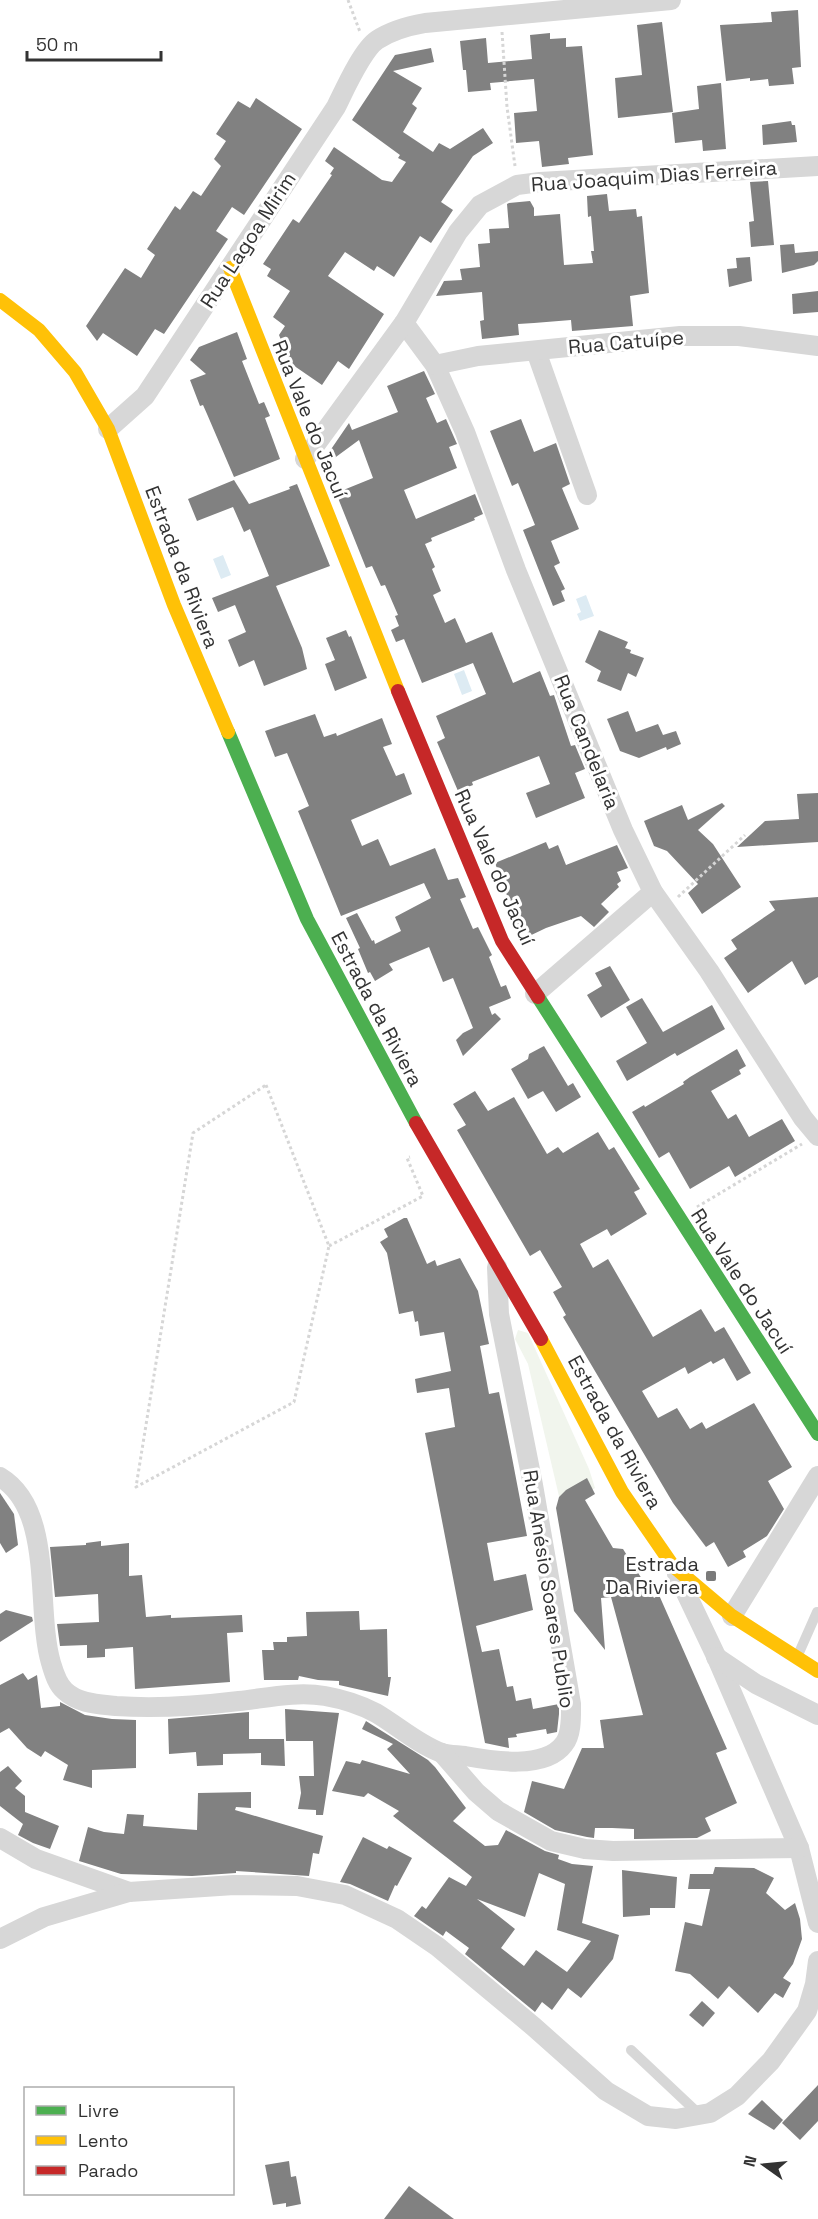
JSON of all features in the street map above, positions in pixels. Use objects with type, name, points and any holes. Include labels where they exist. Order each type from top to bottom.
[{"type":"street","points":[[371,45],[401,27],[425,22],[671,0]]},
{"type":"street","name":"Rua Lagoa Mirim","points":[[108,429],[145,396],[336,107],[371,45]]},
{"type":"street","name":"Rua Joaquim Dias Ferreira","points":[[305,459],[404,323],[458,232],[480,205],[518,185],[818,166]]},
{"type":"street","name":"Rua Vale do Jacuí","points":[[230,268],[241,292],[261,351],[502,941],[818,1434]]},
{"type":"street","points":[[0,322],[2,301]]},
{"type":"street","name":"Estrada da Riviera","points":[[2,301],[39,330],[75,372],[108,429],[174,605],[308,919],[413,1117],[557,1366],[622,1492],[673,1566],[732,1616],[818,1671]]},
{"type":"street","name":"Rua Candelaria","points":[[404,323],[435,365],[465,432],[516,570],[623,830],[652,892],[709,971],[803,1118],[817,1136]]},
{"type":"street","name":"Rua Catuípe","points":[[435,365],[478,356],[680,336],[739,336],[818,346]]},
{"type":"street","points":[[536,351],[587,495]]},
{"type":"street","points":[[535,994],[652,892]]},
{"type":"street","name":"Rua Anésio Soares Publio","points":[[0,1477],[9,1483],[27,1505],[38,1547],[47,1650],[55,1678],[65,1692],[90,1704],[131,1707],[199,1706],[285,1696],[322,1696],[347,1701],[374,1712],[442,1753],[492,1761],[525,1761],[551,1755],[565,1743],[570,1725],[571,1704],[500,1314],[496,1258]]},
{"type":"street","points":[[732,1616],[818,1476]]},
{"type":"street","points":[[673,1566],[716,1656],[799,1848],[818,1923]]},
{"type":"street","points":[[716,1656],[756,1684],[818,1715]]},
{"type":"street","points":[[442,1753],[476,1792],[498,1811],[551,1841],[585,1849],[613,1851],[799,1848]]},
{"type":"street","points":[[0,1838],[36,1859],[129,1892]]},
{"type":"street","points":[[0,1939],[44,1917],[129,1892],[234,1885],[297,1886],[345,1895],[397,1919],[438,1947],[606,2091],[648,2116],[676,2119],[710,2113],[737,2096],[771,2061],[807,2011],[815,1984],[818,1961]]},
{"type":"lane","points":[[797,1659],[817,1612]]},
{"type":"lane","points":[[631,2050],[700,2115]]},
{"type":"path","points":[[348,0],[371,45]]},
{"type":"path","points":[[501,16],[507,107],[518,185]]},
{"type":"path","points":[[666,909],[745,835]]},
{"type":"path","points":[[329,1246],[266,1085],[193,1133],[136,1486],[294,1402],[329,1246],[423,1196],[407,1158]]},
{"type":"path","points":[[678,1218],[817,1136]]},
{"type":"shaded area","points":[[223,555],[231,575],[221,579],[213,559]]},
{"type":"shaded area","points":[[586,595],[594,616],[580,621],[577,614],[581,612],[576,599]]},
{"type":"shaded area","points":[[464,670],[472,691],[462,695],[454,674]]},
{"type":"shaded area","points":[[518,1330],[528,1333],[589,1469],[595,1488],[562,1509],[528,1364],[515,1339]]},
{"type":"building","points":[[798,10],[801,67],[792,68],[794,84],[769,86],[768,79],[750,81],[750,78],[726,81],[720,25],[772,22],[771,12]]},
{"type":"building","points":[[662,22],[673,112],[618,118],[615,78],[642,75],[637,25]]},
{"type":"building","points":[[550,33],[550,39],[566,38],[566,47],[582,46],[593,155],[568,158],[569,164],[542,167],[539,141],[516,143],[514,113],[537,111],[534,79],[490,83],[491,90],[468,92],[460,41],[486,38],[488,63],[532,59],[530,35]]},
{"type":"building","points":[[431,48],[434,62],[393,71],[422,88],[412,104],[417,108],[403,132],[433,152],[439,143],[450,149],[483,128],[493,143],[473,156],[441,202],[453,210],[431,243],[420,236],[394,277],[377,266],[374,271],[345,252],[328,276],[384,314],[349,369],[338,361],[322,385],[290,363],[279,335],[285,326],[273,317],[290,291],[267,276],[271,269],[263,264],[293,219],[299,223],[332,175],[330,174],[334,168],[325,161],[334,147],[382,180],[392,182],[406,162],[398,158],[400,155],[352,120],[395,55]]},
{"type":"building","points":[[721,83],[726,149],[703,151],[702,140],[675,143],[672,113],[699,109],[697,86]]},
{"type":"building","points":[[256,98],[302,129],[244,215],[232,207],[216,231],[228,239],[164,334],[155,329],[137,356],[103,333],[97,341],[86,326],[125,268],[141,278],[155,255],[147,249],[175,206],[180,210],[193,191],[201,196],[221,166],[214,159],[226,141],[216,134],[238,101],[250,108]]},
{"type":"building","points":[[791,121],[792,125],[795,125],[797,142],[763,145],[762,125]]},
{"type":"building","points":[[768,181],[774,245],[751,247],[749,222],[754,221],[750,182]]},
{"type":"building","points":[[607,194],[609,211],[636,209],[637,217],[642,216],[649,293],[630,296],[633,326],[572,331],[571,320],[518,324],[519,335],[482,339],[480,321],[484,320],[482,292],[436,296],[444,281],[462,280],[460,269],[480,267],[478,244],[490,243],[489,229],[509,228],[507,204],[509,203],[530,201],[534,208],[534,216],[560,214],[564,265],[593,263],[591,216],[588,217],[587,196]]},
{"type":"building","points":[[794,244],[795,253],[818,251],[818,261],[814,265],[782,273],[780,245]]},
{"type":"building","points":[[750,257],[752,281],[729,287],[727,269],[737,268],[736,258]]},
{"type":"building","points":[[818,291],[818,312],[793,314],[792,294]]},
{"type":"building","points":[[237,332],[247,359],[242,361],[259,404],[264,402],[270,416],[265,418],[280,459],[234,477],[190,380],[206,374],[190,360],[199,347]]},
{"type":"building","points":[[424,371],[435,394],[426,398],[437,423],[446,419],[457,444],[449,447],[457,468],[404,490],[416,519],[475,494],[483,514],[474,518],[475,520],[431,538],[432,541],[425,544],[435,567],[432,569],[441,591],[433,595],[445,623],[455,618],[466,643],[492,632],[513,683],[540,671],[550,696],[554,695],[571,746],[575,745],[585,769],[575,773],[585,798],[536,818],[526,793],[550,784],[539,756],[472,782],[473,785],[458,791],[437,742],[445,738],[436,716],[486,694],[473,663],[422,683],[404,639],[396,642],[391,630],[399,626],[395,616],[398,615],[385,585],[381,586],[372,566],[366,568],[336,493],[373,478],[359,440],[325,465],[323,461],[349,423],[352,430],[398,412],[387,386]]},
{"type":"building","points":[[521,419],[534,452],[556,443],[570,484],[562,488],[579,529],[551,541],[560,563],[554,566],[565,589],[561,591],[565,601],[553,606],[523,530],[535,525],[518,483],[512,486],[490,431]]},
{"type":"building","points":[[234,480],[249,504],[290,489],[289,487],[297,484],[330,566],[276,586],[302,648],[307,669],[264,686],[254,660],[239,667],[228,640],[246,632],[235,605],[218,612],[212,598],[269,576],[250,529],[244,532],[233,507],[197,521],[188,499]]},
{"type":"building","points":[[346,630],[349,637],[351,636],[367,678],[335,691],[325,664],[335,660],[326,638]]},
{"type":"building","points":[[599,630],[628,642],[625,648],[631,650],[630,653],[644,658],[636,677],[628,673],[621,691],[597,681],[601,671],[585,662]]},
{"type":"building","points":[[628,711],[636,732],[658,724],[663,735],[676,731],[681,744],[667,750],[666,747],[639,758],[620,751],[607,719]]},
{"type":"building","points":[[315,714],[324,737],[336,733],[337,736],[382,718],[392,744],[383,747],[396,776],[404,773],[412,794],[351,820],[362,846],[378,839],[390,866],[435,848],[448,880],[458,878],[466,897],[460,899],[473,929],[478,927],[492,955],[489,957],[501,987],[506,985],[511,998],[489,1007],[492,1015],[495,1013],[501,1019],[463,1056],[456,1040],[473,1028],[453,978],[443,982],[429,947],[389,964],[393,970],[375,981],[370,972],[368,973],[358,949],[360,948],[346,918],[357,913],[375,944],[401,931],[395,917],[431,898],[424,883],[341,916],[298,811],[309,806],[287,753],[275,757],[265,731]]},
{"type":"building","points":[[818,793],[818,842],[737,847],[765,821],[799,819],[797,794]]},
{"type":"building","points":[[722,803],[725,806],[698,830],[713,844],[741,887],[702,914],[688,893],[698,884],[667,851],[654,846],[644,821],[682,805],[688,820]]},
{"type":"building","points":[[546,842],[549,849],[558,845],[566,865],[617,845],[628,868],[617,872],[621,881],[617,884],[619,887],[601,904],[609,912],[594,927],[581,916],[523,939],[495,863]]},
{"type":"building","points":[[818,897],[818,977],[805,985],[792,961],[748,993],[724,958],[737,949],[731,940],[775,910],[769,901]]},
{"type":"building","points":[[610,966],[630,1000],[601,1018],[587,995],[602,986],[595,973]]},
{"type":"building","points":[[642,998],[663,1032],[712,1005],[725,1029],[677,1056],[675,1053],[627,1081],[616,1061],[647,1043],[626,1007]]},
{"type":"building","points":[[544,1046],[568,1086],[573,1083],[581,1097],[556,1112],[543,1091],[528,1099],[511,1069],[528,1059],[529,1054]]},
{"type":"building","points":[[737,1049],[746,1066],[739,1070],[741,1074],[711,1091],[728,1119],[736,1114],[749,1137],[782,1119],[795,1141],[735,1177],[729,1166],[690,1189],[669,1152],[659,1158],[632,1112],[684,1084],[683,1082],[690,1077]]},
{"type":"building","points":[[475,1091],[488,1111],[514,1097],[547,1154],[558,1147],[563,1153],[598,1132],[609,1150],[614,1147],[640,1189],[634,1192],[647,1214],[611,1236],[607,1229],[580,1244],[593,1268],[608,1259],[653,1337],[701,1309],[715,1332],[724,1327],[751,1373],[737,1381],[724,1358],[713,1364],[711,1361],[688,1374],[685,1367],[642,1391],[658,1418],[677,1408],[690,1429],[702,1422],[706,1429],[754,1403],[792,1467],[768,1481],[784,1509],[767,1536],[743,1551],[746,1557],[728,1567],[714,1542],[706,1547],[673,1503],[563,1317],[566,1315],[553,1292],[562,1287],[540,1250],[530,1256],[457,1130],[466,1125],[453,1104]]},
{"type":"building","points":[[407,1218],[427,1264],[435,1260],[437,1266],[460,1258],[478,1291],[489,1344],[480,1346],[489,1394],[499,1392],[510,1447],[527,1536],[487,1543],[494,1581],[526,1574],[533,1610],[476,1626],[482,1652],[499,1649],[507,1687],[513,1686],[516,1701],[531,1698],[533,1709],[559,1704],[559,1714],[557,1732],[547,1734],[546,1729],[516,1734],[517,1737],[508,1738],[509,1748],[485,1743],[425,1433],[455,1427],[449,1388],[417,1393],[415,1379],[451,1371],[444,1332],[420,1336],[418,1321],[415,1322],[413,1311],[399,1314],[387,1253],[380,1242],[388,1237],[384,1229]]},
{"type":"building","points":[[587,1478],[595,1494],[585,1500],[613,1548],[623,1549],[654,1598],[659,1595],[727,1749],[716,1753],[737,1803],[705,1818],[711,1831],[697,1838],[634,1839],[634,1829],[612,1828],[595,1828],[594,1838],[587,1837],[555,1830],[524,1812],[532,1781],[564,1789],[582,1748],[604,1748],[600,1720],[643,1715],[611,1597],[601,1598],[605,1650],[574,1611],[556,1508],[559,1497],[566,1490]]},
{"type":"building","points":[[0,1493],[14,1514],[18,1545],[6,1553],[0,1543]]},
{"type":"building","points":[[101,1541],[101,1546],[129,1543],[129,1576],[142,1575],[146,1617],[242,1615],[243,1632],[227,1633],[230,1682],[135,1689],[133,1647],[105,1649],[105,1657],[87,1658],[87,1645],[60,1646],[57,1624],[99,1622],[98,1594],[55,1597],[50,1547],[86,1545],[86,1543]]},
{"type":"building","points":[[6,1610],[32,1617],[33,1621],[0,1642],[0,1614]]},
{"type":"building","points":[[359,1611],[360,1630],[387,1629],[388,1677],[391,1677],[388,1696],[339,1685],[339,1681],[299,1676],[298,1680],[264,1680],[262,1650],[274,1650],[273,1642],[287,1642],[287,1637],[307,1636],[306,1612]]},
{"type":"building","points":[[23,1673],[28,1680],[37,1675],[41,1708],[60,1706],[60,1702],[85,1715],[136,1720],[136,1768],[92,1770],[92,1788],[63,1780],[68,1765],[45,1751],[41,1757],[27,1748],[9,1728],[0,1733],[0,1685]]},
{"type":"building","points":[[285,1709],[339,1713],[323,1815],[316,1815],[316,1810],[298,1809],[301,1793],[299,1776],[314,1776],[313,1741],[286,1741]]},
{"type":"building","points":[[249,1712],[249,1739],[284,1739],[285,1766],[261,1765],[261,1753],[223,1754],[223,1765],[197,1766],[196,1752],[169,1754],[168,1719]]},
{"type":"building","points":[[366,1721],[428,1760],[466,1808],[453,1821],[485,1846],[498,1845],[506,1830],[545,1851],[559,1855],[558,1859],[572,1864],[593,1866],[582,1923],[619,1935],[613,1959],[581,1998],[568,1988],[552,2010],[542,2002],[535,2012],[465,1954],[469,1948],[446,1931],[443,1936],[414,1916],[422,1906],[426,1909],[449,1877],[466,1886],[472,1877],[393,1816],[399,1811],[368,1793],[364,1797],[332,1791],[346,1761],[360,1764],[362,1760],[410,1774],[387,1749],[393,1744],[362,1729]],"holes":[[[539,1873],[565,1884],[557,1930],[591,1941],[567,1972],[536,1950],[524,1966],[501,1948],[515,1929],[477,1899],[525,1917]]]},
{"type":"building","points":[[8,1766],[22,1781],[15,1788],[25,1796],[25,1812],[59,1826],[50,1849],[18,1835],[23,1824],[0,1806],[0,1772]]},
{"type":"building","points":[[251,1792],[251,1808],[236,1807],[235,1810],[323,1836],[319,1854],[313,1853],[309,1876],[236,1871],[236,1873],[192,1876],[121,1874],[79,1861],[88,1827],[104,1832],[124,1834],[127,1814],[144,1815],[143,1826],[197,1830],[198,1793]]},
{"type":"building","points":[[363,1837],[387,1849],[389,1846],[412,1858],[388,1901],[350,1884],[340,1882]]},
{"type":"building","points":[[715,1867],[754,1868],[774,1878],[766,1893],[785,1910],[795,1903],[800,1919],[802,1939],[793,1964],[783,1978],[791,1983],[783,1998],[775,1993],[758,2013],[729,1986],[718,1999],[690,1974],[675,1971],[685,1922],[702,1926],[710,1889],[688,1889],[690,1874],[713,1874]]},
{"type":"building","points":[[622,1870],[677,1877],[675,1908],[650,1908],[650,1915],[623,1917]]},
{"type":"building","points":[[702,2001],[715,2013],[703,2027],[689,2015]]},
{"type":"building","points":[[818,2085],[818,2121],[800,2140],[782,2123]]},
{"type":"building","points":[[762,2100],[783,2120],[774,2130],[748,2114]]},
{"type":"building","points":[[289,2161],[291,2177],[296,2176],[301,2204],[286,2207],[286,2203],[273,2205],[265,2165]]},
{"type":"building","points":[[409,2186],[454,2219],[384,2219]]},
{"type":"traffic: fast","points":[[228,732],[307,919],[416,1123]]},
{"type":"traffic: fast","points":[[538,997],[818,1434]]},
{"type":"traffic: slow","points":[[230,268],[398,691]]},
{"type":"traffic: slow","points":[[0,300],[39,330],[75,372],[108,429],[174,605],[228,732]]},
{"type":"traffic: slow","points":[[541,1339],[622,1492],[673,1566],[732,1616],[818,1671]]},
{"type":"traffic: jam","points":[[398,691],[502,941],[538,997]]},
{"type":"traffic: jam","points":[[416,1123],[541,1339]]},
{"type":"place","name":"Estrada Da Riviera","points":[[711,1576]]}]
